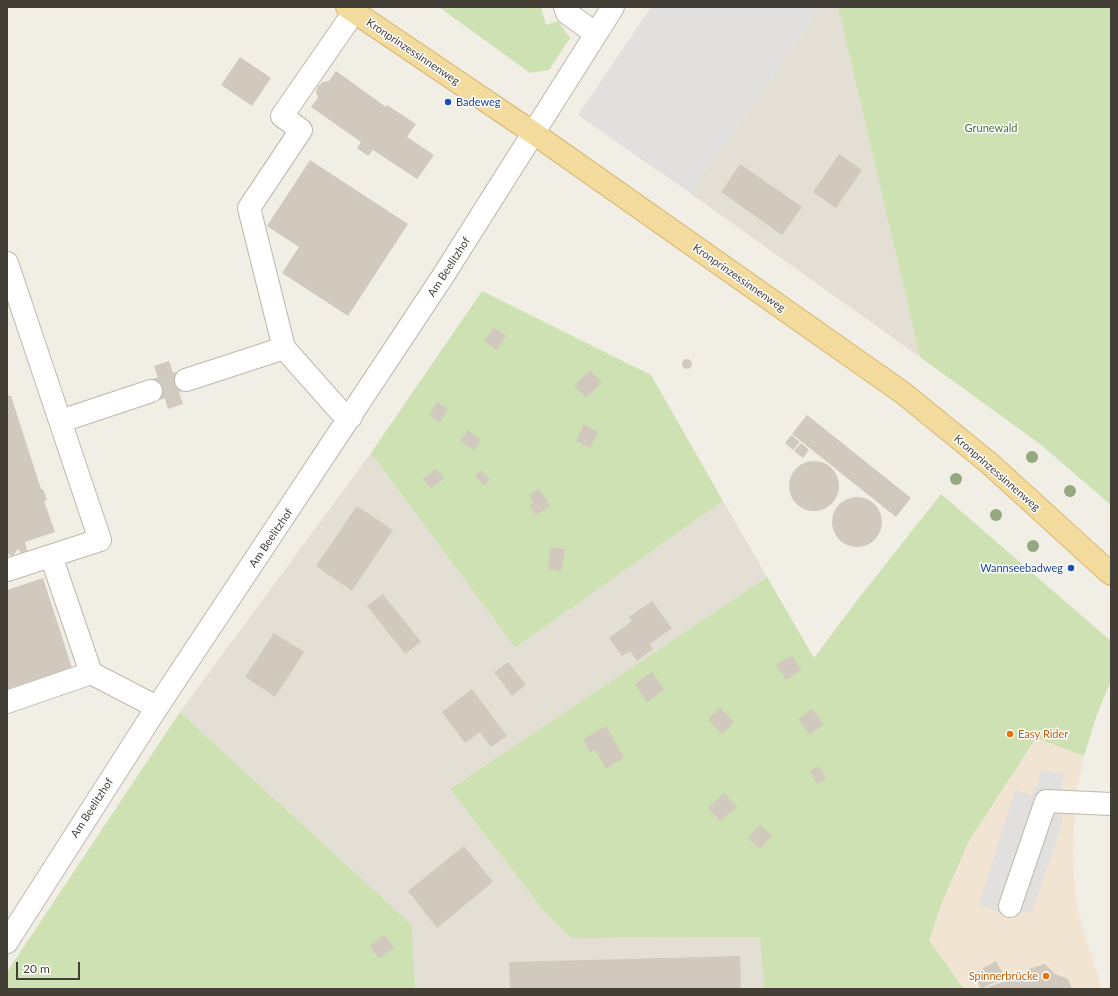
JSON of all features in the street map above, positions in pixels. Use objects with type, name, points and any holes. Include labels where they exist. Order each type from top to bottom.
[{"type":"main road","name":"Kronprinzessinnenweg","points":[[350,9],[532,132],[902,394],[989,463],[1111,574]]},
{"type":"street","points":[[565,7],[567,13],[595,33]]},
{"type":"street","points":[[532,132],[613,7]]},
{"type":"street","points":[[350,9],[282,116],[301,130],[250,208],[284,348],[338,410],[351,418]]},
{"type":"street","name":"Am Beelitzhof","points":[[7,942],[156,709],[351,418],[444,276],[532,132]]},
{"type":"street","points":[[7,262],[100,540],[7,570]]},
{"type":"street","points":[[186,380],[284,348]]},
{"type":"street","points":[[61,421],[152,391]]},
{"type":"street","points":[[51,556],[91,673],[147,702],[156,709]]},
{"type":"street","points":[[7,702],[91,673]]},
{"type":"street","points":[[1010,906],[1046,801],[1111,804]]},
{"type":"shaded area","points":[[651,7],[820,7],[690,193],[578,115]]},
{"type":"shaded area","points":[[820,7],[838,7],[920,357],[690,193]]},
{"type":"shaded area","points":[[371,453],[515,648],[723,501],[767,577],[450,789],[542,909],[571,938],[761,937],[764,989],[415,989],[412,925],[180,712]]},
{"type":"shaded area","points":[[1037,737],[1084,756],[1076,794],[1073,855],[1075,894],[1082,925],[1102,989],[964,989],[929,940],[943,900],[969,841]]},
{"type":"shaded area","points":[[1041,770],[1064,774],[1061,791],[1062,824],[1032,912],[1003,913],[979,905],[1015,790],[1031,795],[1038,785]]},
{"type":"green space","points":[[439,7],[541,7],[546,25],[558,21],[570,38],[549,70],[530,73]]},
{"type":"green space","name":"Grunewald","points":[[838,7],[1111,7],[1111,505],[1040,444],[920,357]]},
{"type":"green space","points":[[482,291],[651,375],[723,501],[515,648],[371,453]]},
{"type":"green space","points":[[941,494],[1111,641],[1111,681],[1097,714],[1084,756],[1036,738],[969,841],[943,900],[929,940],[964,989],[764,989],[760,937],[571,938],[542,909],[450,789],[767,577],[814,658],[855,603]]},
{"type":"green space","points":[[180,712],[412,925],[415,989],[7,989],[7,972]]},
{"type":"building","points":[[240,57],[271,78],[252,106],[221,85]]},
{"type":"building","points":[[336,71],[386,107],[387,105],[416,124],[407,137],[434,155],[417,179],[373,150],[368,156],[357,148],[361,142],[311,107],[318,98],[316,92],[318,86],[323,82],[329,81]]},
{"type":"building","points":[[839,154],[862,170],[836,208],[813,192]]},
{"type":"building","points":[[310,160],[408,224],[348,316],[282,273],[299,247],[267,226]]},
{"type":"building","points":[[740,164],[802,207],[782,235],[721,192]]},
{"type":"building","points":[[494,328],[506,336],[497,350],[484,341]]},
{"type":"building","points":[[685,359],[689,359],[691,360],[691,368],[685,369],[682,366],[682,362]]},
{"type":"building","points":[[169,361],[173,373],[183,370],[188,389],[179,392],[183,404],[168,409],[164,396],[154,400],[149,381],[158,378],[154,366]]},
{"type":"building","points":[[591,370],[602,383],[585,398],[574,385]]},
{"type":"building","points":[[7,395],[11,396],[41,489],[43,489],[47,500],[44,501],[55,532],[25,542],[27,551],[22,554],[18,549],[13,556],[9,555],[7,551]]},
{"type":"building","points":[[437,402],[448,409],[440,422],[429,415]]},
{"type":"building","points":[[807,415],[911,498],[896,517],[792,434]]},
{"type":"building","points":[[584,424],[598,432],[590,448],[576,441]]},
{"type":"building","points":[[468,430],[481,440],[474,450],[460,441]]},
{"type":"building","points":[[791,435],[800,442],[793,450],[785,443]]},
{"type":"building","points":[[801,443],[809,450],[803,458],[794,451]]},
{"type":"building","points":[[809,461],[819,461],[832,468],[839,481],[839,491],[832,504],[819,511],[809,511],[800,507],[793,500],[789,491],[789,481],[793,472],[800,465]]},
{"type":"building","points":[[436,469],[444,479],[431,488],[423,479]]},
{"type":"building","points":[[481,470],[490,479],[484,485],[475,476]]},
{"type":"building","points":[[539,489],[550,506],[536,515],[529,506],[534,502],[529,495]]},
{"type":"building","points":[[852,497],[862,497],[875,504],[882,517],[882,527],[875,540],[862,547],[852,547],[843,543],[836,536],[832,527],[832,517],[836,508],[843,501]]},
{"type":"building","points":[[357,506],[393,530],[352,591],[316,566]]},
{"type":"building","points":[[551,547],[565,549],[561,571],[548,569]]},
{"type":"building","points":[[43,578],[72,668],[7,689],[7,590]]},
{"type":"building","points":[[383,594],[421,642],[405,654],[367,606]]},
{"type":"building","points":[[652,601],[672,628],[650,644],[653,649],[637,661],[630,651],[622,656],[609,638],[632,621],[629,617]]},
{"type":"building","points":[[274,633],[304,652],[275,697],[245,677]]},
{"type":"building","points":[[792,655],[801,670],[786,680],[776,665]]},
{"type":"building","points":[[508,662],[526,685],[512,696],[494,672]]},
{"type":"building","points":[[652,672],[664,690],[647,702],[635,684]]},
{"type":"building","points":[[472,689],[507,736],[491,747],[480,732],[465,743],[442,712]]},
{"type":"building","points":[[720,707],[734,722],[722,734],[708,719]]},
{"type":"building","points":[[812,709],[824,724],[810,735],[798,719]]},
{"type":"building","points":[[606,726],[624,758],[606,769],[595,749],[590,752],[583,739]]},
{"type":"building","points":[[819,766],[826,778],[817,784],[810,771]]},
{"type":"building","points":[[724,793],[737,807],[720,821],[708,808]]},
{"type":"building","points":[[760,825],[772,836],[760,849],[748,838]]},
{"type":"building","points":[[464,846],[493,882],[437,928],[408,891]]},
{"type":"building","points":[[384,935],[394,947],[379,959],[370,946]]},
{"type":"building","points":[[740,956],[741,989],[510,989],[509,962]]},
{"type":"building","points":[[996,961],[1005,977],[981,989],[973,974]]},
{"type":"building","name":"Spinnerbrücke","points":[[1045,964],[1055,974],[1068,979],[1072,989],[989,989],[988,987],[1029,973],[1029,969]]},
{"type":"tunnel","points":[[151,391],[186,380]]},
{"type":"place","name":"Badeweg","points":[[448,102]]},
{"type":"place","name":"Wannseebadweg","points":[[1071,568]]},
{"type":"place","name":"Easy Rider","points":[[1010,734]]},
{"type":"place","name":"Spinnerbrücke","points":[[1046,976]]}]
